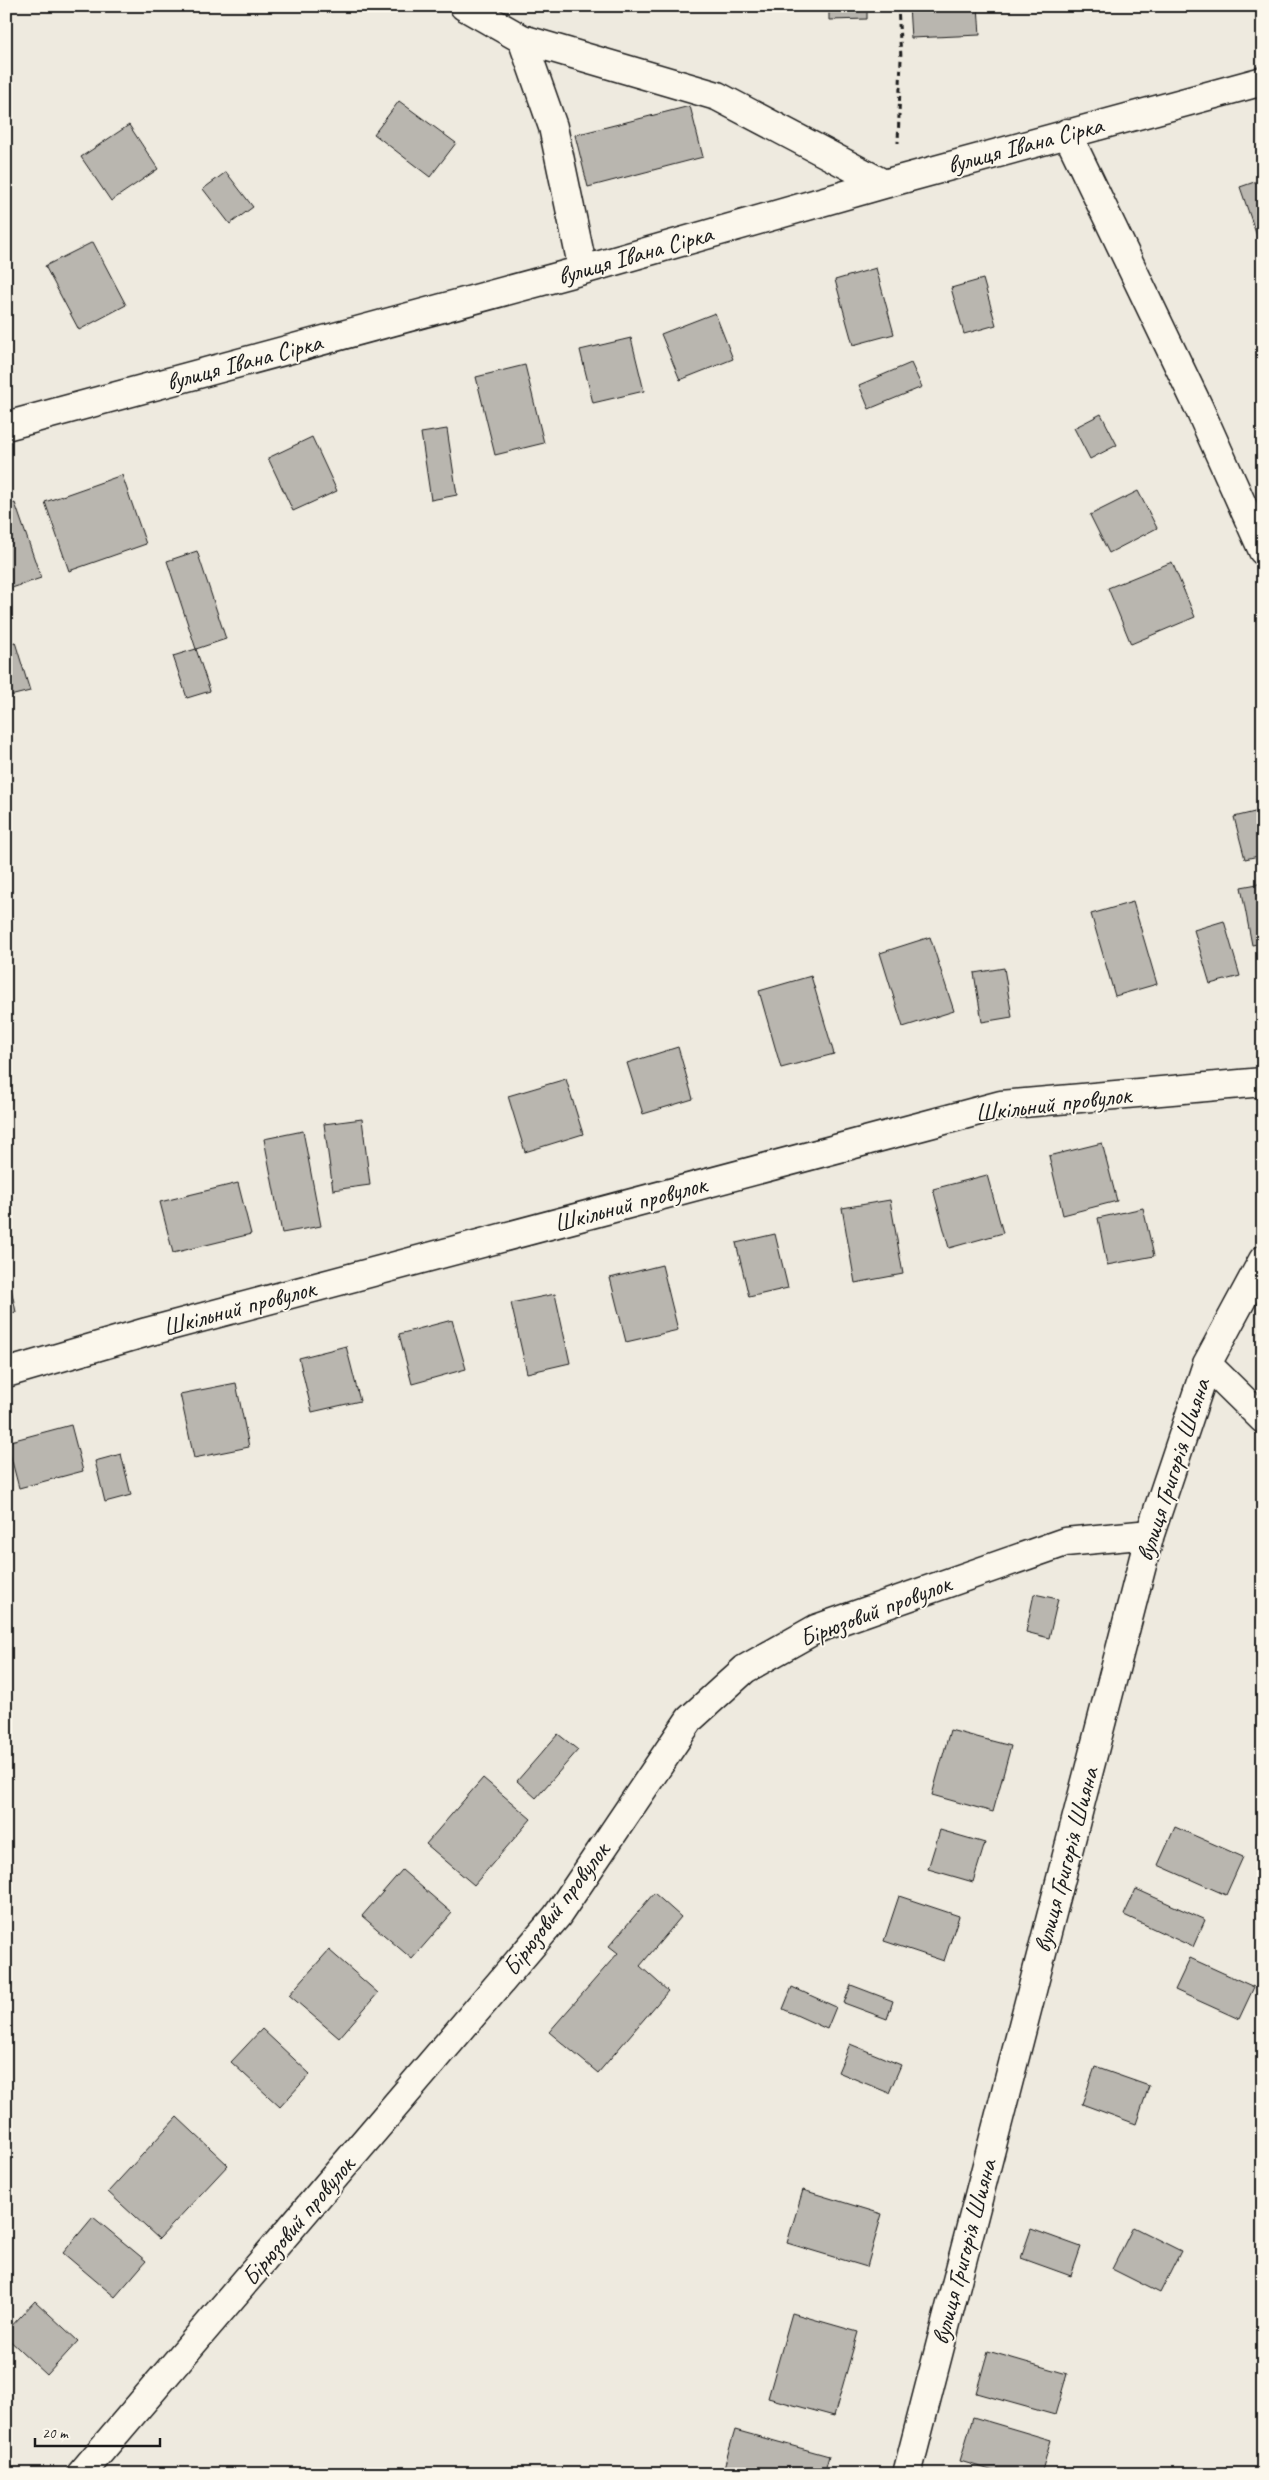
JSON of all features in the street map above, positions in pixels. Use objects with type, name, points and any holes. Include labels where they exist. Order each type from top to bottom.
[{"type":"street","points":[[464,6],[522,39],[717,96],[890,182]]},
{"type":"street","points":[[522,39],[553,128],[583,270]]},
{"type":"street","name":"вулиця Івана Сірка","points":[[6,426],[583,270],[1066,133],[1263,81]]},
{"type":"street","points":[[1066,133],[1198,406],[1263,550]]},
{"type":"street","name":"Шкільний провулок","points":[[6,1373],[157,1330],[1001,1105],[1263,1082]]},
{"type":"street","name":"вулиця Григорія Шияна","points":[[906,2474],[1150,1534],[1207,1364],[1263,1260]]},
{"type":"street","points":[[1207,1364],[1263,1419]]},
{"type":"street","name":"Бірюзовий провулок","points":[[82,2474],[557,1916],[690,1719],[745,1669],[816,1629],[1065,1542],[1150,1534]]},
{"type":"path","points":[[890,182],[901,58],[898,6]]},
{"type":"building","points":[[829,6],[867,6],[867,19],[829,20]]},
{"type":"building","points":[[909,6],[978,6],[980,35],[911,38]]},
{"type":"building","points":[[1186,6],[1206,6],[1187,10]]},
{"type":"building","points":[[399,101],[456,143],[430,177],[374,134]]},
{"type":"building","points":[[690,106],[703,157],[588,187],[575,135]]},
{"type":"building","points":[[129,125],[158,169],[111,201],[81,157]]},
{"type":"building","points":[[226,172],[253,207],[230,224],[203,189]]},
{"type":"building","points":[[1263,179],[1263,244],[1260,245],[1240,187]]},
{"type":"building","points":[[93,242],[126,305],[79,330],[45,266]]},
{"type":"building","points":[[876,268],[894,334],[853,345],[835,280]]},
{"type":"building","points":[[983,279],[996,325],[964,334],[951,288]]},
{"type":"building","points":[[715,313],[733,359],[680,380],[661,334]]},
{"type":"building","points":[[631,338],[644,391],[593,403],[580,350]]},
{"type":"building","points":[[911,363],[922,387],[869,409],[859,385]]},
{"type":"building","points":[[525,365],[544,443],[495,455],[476,377]]},
{"type":"building","points":[[1101,414],[1117,445],[1090,459],[1074,428]]},
{"type":"building","points":[[447,429],[457,495],[431,500],[421,433]]},
{"type":"building","points":[[312,437],[337,491],[293,511],[268,458]]},
{"type":"building","points":[[122,475],[146,544],[69,571],[45,502]]},
{"type":"building","points":[[1138,491],[1157,528],[1109,553],[1090,515]]},
{"type":"building","points":[[15,503],[41,578],[6,590],[6,506]]},
{"type":"building","points":[[197,551],[226,639],[196,649],[167,561]]},
{"type":"building","points":[[1172,562],[1195,617],[1131,644],[1108,588]]},
{"type":"building","points":[[15,642],[30,691],[6,697],[6,644]]},
{"type":"building","points":[[196,649],[210,691],[187,698],[173,656]]},
{"type":"building","points":[[1263,810],[1263,855],[1245,859],[1234,817]]},
{"type":"building","points":[[1263,883],[1263,943],[1252,945],[1241,887]]},
{"type":"building","points":[[1133,902],[1157,984],[1115,996],[1091,914]]},
{"type":"building","points":[[1224,921],[1240,976],[1210,984],[1194,930]]},
{"type":"building","points":[[930,937],[954,1011],[903,1027],[880,953]]},
{"type":"building","points":[[1004,968],[1012,1017],[982,1022],[974,973]]},
{"type":"building","points":[[811,976],[834,1054],[781,1068],[759,991]]},
{"type":"building","points":[[678,1047],[693,1099],[643,1114],[627,1063]]},
{"type":"building","points":[[566,1079],[583,1134],[525,1152],[508,1096]]},
{"type":"building","points":[[362,1119],[370,1185],[333,1190],[324,1124]]},
{"type":"building","points":[[303,1131],[321,1226],[282,1233],[264,1139]]},
{"type":"building","points":[[1102,1143],[1117,1201],[1063,1215],[1049,1156]]},
{"type":"building","points":[[987,1175],[1003,1233],[949,1248],[933,1189]]},
{"type":"building","points":[[238,1183],[251,1234],[173,1253],[160,1202]]},
{"type":"building","points":[[890,1200],[903,1274],[855,1283],[842,1208]]},
{"type":"building","points":[[1143,1208],[1154,1256],[1107,1265],[1098,1218]]},
{"type":"building","points":[[775,1234],[788,1288],[749,1297],[736,1243]]},
{"type":"building","points":[[6,1264],[16,1312],[6,1314]]},
{"type":"building","points":[[662,1265],[678,1330],[626,1342],[610,1278]]},
{"type":"building","points":[[555,1294],[570,1363],[527,1373],[511,1303]]},
{"type":"building","points":[[452,1320],[466,1369],[412,1384],[399,1334]]},
{"type":"building","points":[[346,1346],[360,1401],[312,1412],[299,1358]]},
{"type":"building","points":[[236,1383],[249,1447],[194,1458],[180,1394]]},
{"type":"building","points":[[71,1425],[83,1471],[19,1488],[7,1442]]},
{"type":"building","points":[[121,1454],[131,1495],[105,1502],[95,1461]]},
{"type":"building","points":[[1034,1594],[1058,1599],[1049,1638],[1026,1632]]},
{"type":"building","points":[[950,1730],[1011,1746],[993,1812],[932,1795]]},
{"type":"building","points":[[558,1734],[578,1750],[536,1798],[517,1781]]},
{"type":"building","points":[[483,1778],[531,1819],[474,1885],[426,1844]]},
{"type":"building","points":[[1175,1827],[1243,1857],[1226,1895],[1158,1865]]},
{"type":"building","points":[[940,1830],[985,1843],[973,1882],[928,1869]]},
{"type":"building","points":[[402,1870],[452,1913],[412,1959],[362,1916]]},
{"type":"building","points":[[1136,1889],[1205,1920],[1193,1947],[1124,1915]]},
{"type":"building","points":[[654,1893],[681,1917],[640,1966],[668,1991],[598,2073],[549,2032],[618,1953],[609,1946]]},
{"type":"building","points":[[899,1896],[959,1916],[944,1961],[884,1941]]},
{"type":"building","points":[[329,1950],[378,1993],[339,2038],[289,1995]]},
{"type":"building","points":[[1190,1958],[1254,1987],[1239,2019],[1175,1990]]},
{"type":"building","points":[[851,1985],[893,2001],[887,2019],[844,2003]]},
{"type":"building","points":[[792,1987],[836,2007],[827,2029],[783,2009]]},
{"type":"building","points":[[262,2029],[310,2074],[280,2107],[231,2062]]},
{"type":"building","points":[[850,2044],[901,2065],[889,2093],[838,2072]]},
{"type":"building","points":[[1095,2067],[1149,2086],[1136,2124],[1082,2104]]},
{"type":"building","points":[[177,2117],[228,2165],[159,2239],[108,2192]]},
{"type":"building","points":[[803,2190],[882,2214],[867,2267],[787,2243]]},
{"type":"building","points":[[93,2217],[146,2261],[115,2297],[63,2253]]},
{"type":"building","points":[[1133,2227],[1181,2251],[1160,2293],[1112,2269]]},
{"type":"building","points":[[1031,2229],[1081,2247],[1071,2276],[1021,2258]]},
{"type":"building","points":[[35,2301],[78,2341],[47,2375],[6,2337],[6,2332]]},
{"type":"building","points":[[792,2313],[858,2332],[834,2416],[768,2398]]},
{"type":"building","points":[[988,2351],[1067,2374],[1055,2415],[976,2393]]},
{"type":"building","points":[[973,2417],[1051,2440],[1041,2474],[1004,2474],[960,2461]]},
{"type":"building","points":[[735,2430],[829,2456],[824,2474],[722,2474]]}]
